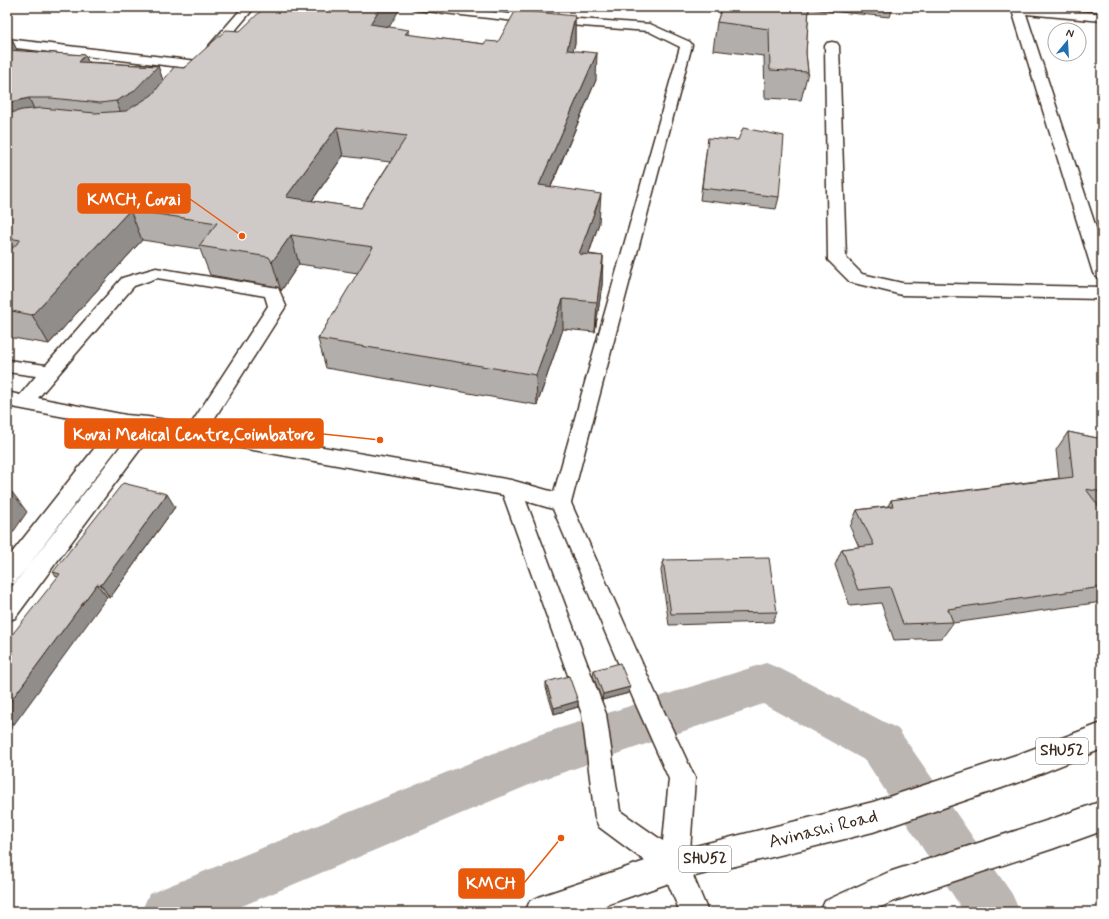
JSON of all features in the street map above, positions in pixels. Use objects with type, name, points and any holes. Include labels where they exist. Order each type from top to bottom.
[{"type":"street","points":[[1102,17],[1018,8],[1102,273]]},
{"type":"street","points":[[832,46],[838,260],[856,278],[902,289],[1102,293]]},
{"type":"street","name":"Avinashi Road","points":[[541,912],[676,866],[873,817],[1022,767],[1102,736]]},
{"type":"street","points":[[836,912],[889,886],[1052,834],[1102,816]]},
{"type":"lane","points":[[189,77],[249,7]]},
{"type":"lane","points":[[417,7],[516,12],[650,28],[686,45],[561,503],[645,698],[682,778],[676,866],[694,912]]},
{"type":"lane","points":[[7,43],[198,65]]},
{"type":"lane","points":[[16,400],[50,372],[128,282],[156,273],[272,292],[277,306],[196,432]]},
{"type":"lane","points":[[7,366],[50,372]]},
{"type":"lane","points":[[16,400],[126,422],[196,432],[511,488],[561,503]]},
{"type":"lane","points":[[7,576],[126,422]]},
{"type":"lane","points":[[7,611],[148,424]]},
{"type":"lane","points":[[511,488],[594,714],[608,818],[676,866]]},
{"type":"building","points":[[265,7],[381,7],[370,24],[409,30],[405,34],[484,44],[486,41],[498,42],[516,10],[575,16],[567,50],[597,53],[539,185],[601,194],[579,254],[603,256],[597,302],[563,299],[536,375],[318,339],[373,247],[291,235],[272,262],[269,257],[199,246],[217,223],[130,210],[32,315],[7,310],[7,253],[21,240],[7,238],[7,114],[22,110],[42,108],[95,113],[126,111],[152,95],[174,67],[184,68],[226,30],[240,31]],"holes":[[[337,127],[407,136],[361,208],[286,197]]]},
{"type":"building","points":[[722,7],[809,7],[806,53],[808,72],[770,70],[769,29],[717,22]]},
{"type":"building","points":[[7,50],[85,55],[79,62],[158,66],[133,92],[116,101],[100,103],[51,98],[29,98],[7,103]]},
{"type":"building","points":[[743,128],[784,136],[779,197],[702,188],[708,138],[738,140]]},
{"type":"building","points":[[1068,432],[1102,439],[1102,492],[1086,489],[1102,511],[1102,587],[948,609],[953,622],[903,624],[890,587],[858,590],[842,549],[874,545],[857,510],[893,506],[891,500],[1073,477]]},
{"type":"building","points":[[123,483],[167,494],[101,585],[97,584],[7,706],[7,641],[60,574],[53,572]]},
{"type":"building","points":[[7,492],[12,492],[7,500]]},
{"type":"building","points":[[769,558],[777,612],[671,614],[663,560]]},
{"type":"building","points":[[620,663],[630,687],[603,694],[594,670]]},
{"type":"building","points":[[569,676],[578,701],[554,708],[546,682]]},
{"type":"waterway","points":[[167,912],[538,758],[766,683],[882,745],[994,912]]},
{"type":"place","name":"KMCH, Covai","points":[[242,236]]},
{"type":"place","name":"Kovai Medical Centre,Coimbatore","points":[[380,440]]},
{"type":"place","name":"KMCH","points":[[561,838]]}]
